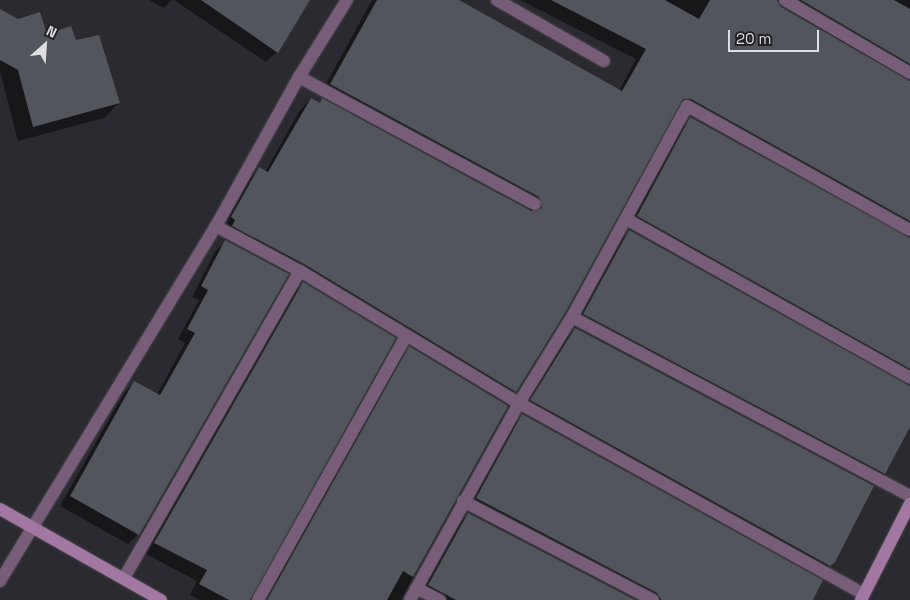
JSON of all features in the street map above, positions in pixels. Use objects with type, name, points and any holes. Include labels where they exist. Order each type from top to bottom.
[{"type":"street","points":[[0,582],[216,226],[299,77],[347,0]]},
{"type":"street","points":[[497,0],[604,61]]},
{"type":"street","points":[[785,0],[910,72]]},
{"type":"street","points":[[299,77],[535,204]]},
{"type":"street","points":[[410,600],[463,500],[519,403],[572,317],[688,106],[910,230]]},
{"type":"street","points":[[626,219],[910,378]]},
{"type":"street","points":[[216,226],[300,271],[519,403],[862,597],[910,504]]},
{"type":"street","points":[[124,578],[300,271]]},
{"type":"street","points":[[572,317],[910,496]]},
{"type":"street","points":[[258,600],[406,336]]},
{"type":"street","points":[[463,500],[653,600]]},
{"type":"street","points":[[0,509],[161,600]]},
{"type":"street","points":[[416,588],[440,600]]},
{"type":"building","points":[[201,0],[310,0],[278,53]]},
{"type":"building","points":[[377,0],[459,0],[622,91],[646,49],[551,0],[665,0],[699,19],[710,0],[777,0],[781,7],[910,81],[910,221],[691,99],[683,99],[565,313],[516,392],[304,264],[232,226],[235,220],[231,217],[259,167],[268,172],[311,98],[320,103],[322,98],[531,211],[542,208],[539,197],[330,84]]},
{"type":"building","points":[[801,0],[894,0],[910,9],[910,64]]},
{"type":"building","points":[[0,9],[18,19],[40,12],[47,34],[71,26],[76,40],[99,35],[120,103],[33,127],[18,70],[0,60]]},
{"type":"building","points":[[690,117],[910,238],[910,369],[637,216]]},
{"type":"building","points":[[629,230],[910,386],[910,427],[885,474],[583,314]]},
{"type":"building","points":[[225,240],[289,274],[139,535],[70,496],[134,381],[160,395],[195,333],[187,329],[208,290],[201,286]]},
{"type":"building","points":[[303,282],[396,338],[250,600],[229,600],[199,584],[207,570],[154,543]]},
{"type":"building","points":[[575,328],[874,486],[835,562],[830,566],[530,400]]},
{"type":"building","points":[[409,346],[508,406],[413,577],[403,571],[387,600],[267,600]]},
{"type":"building","points":[[522,414],[823,580],[813,600],[661,600],[657,593],[476,498]]},
{"type":"building","points":[[468,513],[635,600],[456,600],[428,585]]}]
